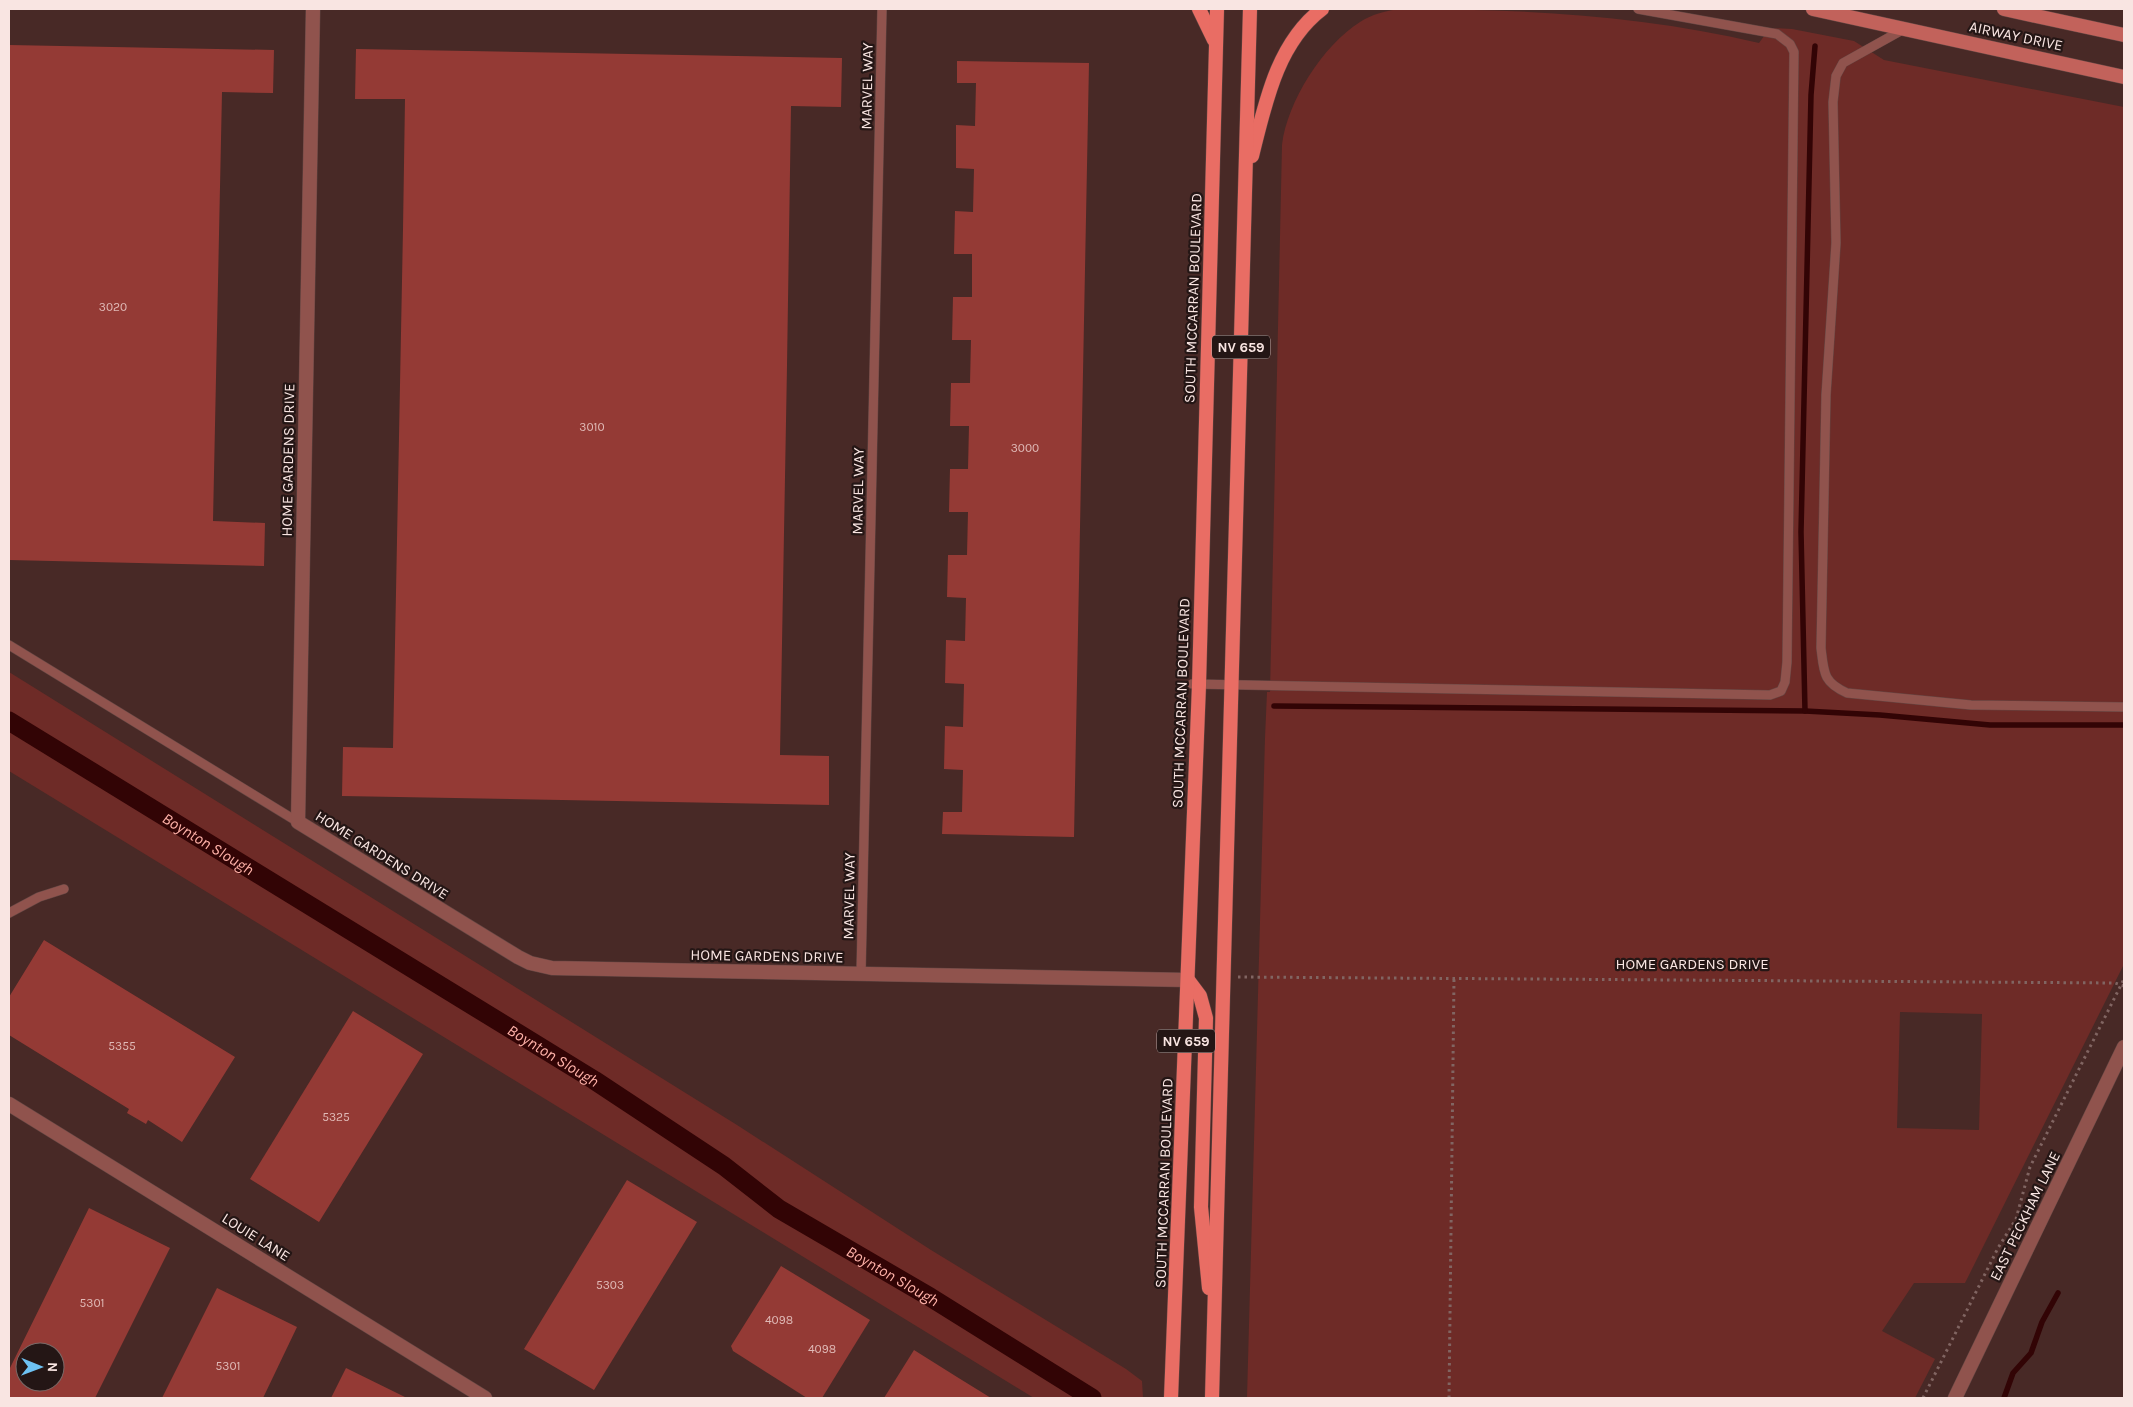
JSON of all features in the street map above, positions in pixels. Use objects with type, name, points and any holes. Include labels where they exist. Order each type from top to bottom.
[{"type":"main road","points":[[1200,9],[1216,45]]},
{"type":"main road","name":"SOUTH MCCARRAN BOULEVARD","points":[[1171,1398],[1188,980],[1195,685],[1217,9]]},
{"type":"main road","name":"NV 659","points":[[1212,1398],[1230,685],[1250,9]]},
{"type":"main road","points":[[1246,184],[1263,110],[1284,55],[1297,34],[1322,9]]},
{"type":"main road","name":"AIRWAY DRIVE","points":[[1813,9],[2124,76]]},
{"type":"main road","name":"AIRWAY DRIVE","points":[[2004,9],[2124,35]]},
{"type":"main road","points":[[1188,980],[1200,996],[1206,1018],[1201,1207],[1204,1261],[1214,1314]]},
{"type":"street","name":"HOME GARDENS DRIVE","points":[[313,9],[298,822],[518,957],[542,967],[562,969],[1188,980]]},
{"type":"street","name":"EAST PECKHAM LANE","points":[[1955,1398],[2124,1048]]},
{"type":"street","name":"LOUIE LANE","points":[[9,1104],[485,1398]]},
{"type":"lane","name":"MARVEL WAY","points":[[862,974],[882,9]]},
{"type":"lane","points":[[1195,685],[1770,695],[1781,691],[1785,682],[1787,662],[1794,52],[1790,44],[1776,34],[1638,9]]},
{"type":"lane","points":[[1904,29],[1844,63],[1836,76],[1833,102],[1836,243],[1833,317],[1826,395],[1822,590],[1821,648],[1824,673],[1832,686],[1847,693],[1971,705],[2124,707]]},
{"type":"lane","points":[[9,644],[298,822]]},
{"type":"lane","points":[[9,913],[39,897],[64,889]]},
{"type":"path","name":"HOME GARDENS DRIVE","points":[[1258,977],[2105,983],[2123,985]]},
{"type":"path","points":[[1449,1398],[1454,978]]},
{"type":"path","points":[[1923,1398],[1998,1248],[2016,1219],[2030,1167],[2123,985],[2124,979]]},
{"type":"shaded area","points":[[1400,9],[1491,10],[1581,15],[1670,26],[1759,43],[1770,28],[1792,29],[1854,41],[1884,60],[2124,107],[2124,964],[1965,1283],[1914,1283],[1882,1331],[1935,1359],[1915,1398],[1247,1398],[1265,738],[1267,692],[1270,692],[1282,145],[1285,128],[1299,93],[1320,60],[1333,45],[1346,32],[1364,19]],"holes":[[[1900,1012],[1982,1014],[1979,1130],[1897,1128]]]},
{"type":"shaded area","points":[[9,672],[737,1125],[931,1250],[1126,1369],[1142,1381],[1143,1398],[1034,1398],[9,771]]},
{"type":"building","points":[[9,45],[274,50],[273,93],[222,92],[213,521],[265,523],[264,566],[9,560]]},
{"type":"building","points":[[356,49],[842,58],[841,107],[791,106],[780,755],[829,756],[829,805],[342,796],[343,747],[393,748],[403,229],[405,99],[355,99]]},
{"type":"building","points":[[957,61],[1089,63],[1074,837],[942,834],[943,812],[962,812],[963,770],[944,769],[945,726],[963,727],[964,684],[945,683],[946,640],[965,641],[966,598],[947,597],[948,555],[967,555],[968,512],[949,512],[950,469],[968,469],[969,426],[950,426],[951,383],[970,383],[971,340],[952,340],[953,297],[972,297],[972,254],[954,254],[955,211],[973,212],[974,169],[956,168],[956,125],[975,126],[976,83],[957,83]]},
{"type":"building","points":[[44,940],[235,1057],[182,1142],[148,1120],[146,1124],[127,1113],[129,1109],[9,1035],[9,997]]},
{"type":"building","points":[[353,1011],[423,1054],[319,1222],[250,1179]]},
{"type":"building","points":[[627,1180],[697,1222],[594,1390],[524,1349]]},
{"type":"building","points":[[89,1208],[170,1248],[95,1398],[9,1398],[9,1370],[15,1358],[15,1392],[65,1392],[65,1342],[23,1342]]},
{"type":"building","points":[[781,1266],[870,1320],[822,1398],[807,1398],[733,1351],[731,1346]]},
{"type":"building","points":[[217,1288],[297,1327],[263,1398],[162,1398]]},
{"type":"building","points":[[914,1350],[957,1377],[991,1398],[884,1398]]},
{"type":"building","points":[[346,1368],[407,1398],[331,1398]]},
{"type":"waterway","points":[[1805,711],[1801,532],[1811,95],[1815,46]]},
{"type":"waterway","points":[[1274,706],[1805,711],[1880,715],[1990,725],[2124,725]]},
{"type":"waterway","name":"Boynton Slough","points":[[9,721],[594,1080],[724,1166],[779,1209],[930,1297],[1092,1398]]},
{"type":"waterway","points":[[2004,1398],[2013,1373],[2031,1353],[2042,1322],[2058,1293]]}]
